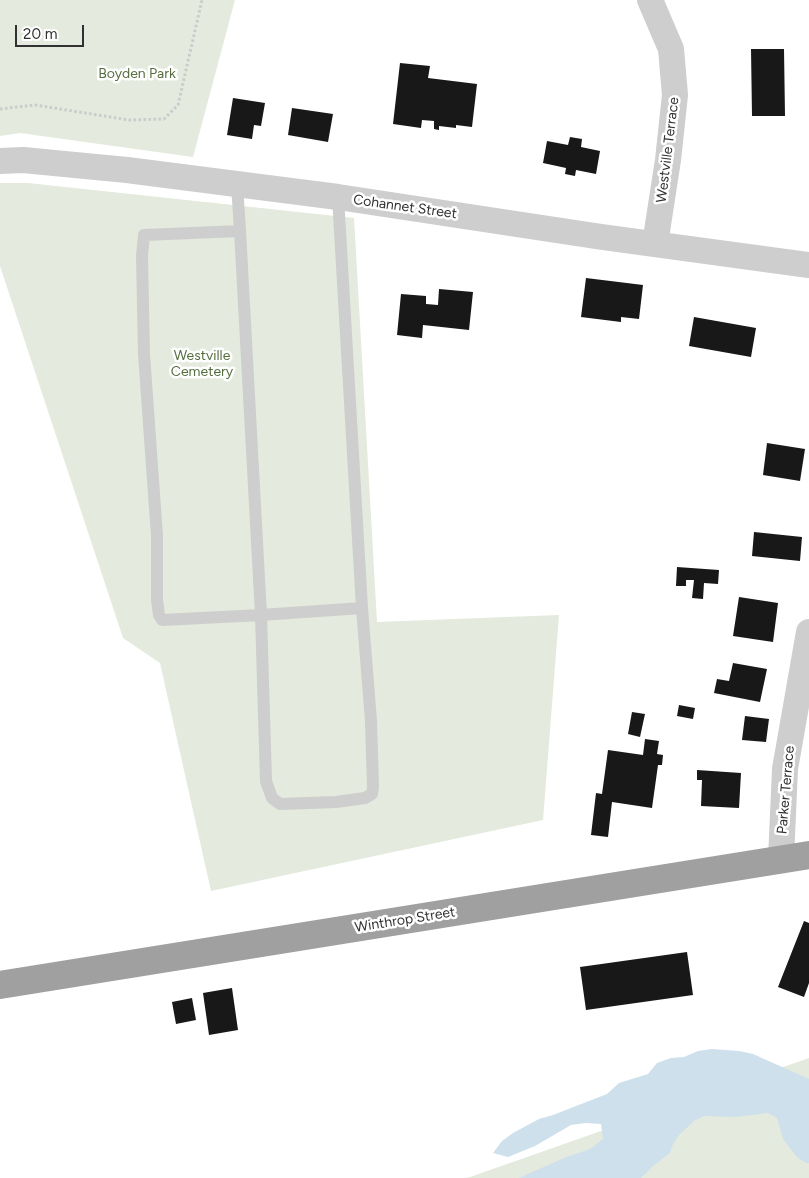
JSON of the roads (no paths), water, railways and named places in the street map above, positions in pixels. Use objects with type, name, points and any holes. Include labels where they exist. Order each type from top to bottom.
[{"type":"highway","name":"Winthrop Street","points":[[0,984],[809,855]]},
{"type":"street","name":"Westville Terrace","points":[[650,0],[671,49],[675,95],[656,244]]},
{"type":"street","name":"Cohannet Street","points":[[0,161],[23,160],[127,170],[238,184],[809,265]]},
{"type":"street","name":"Parker Terrace","points":[[781,859],[785,769],[809,632]]},
{"type":"lane","points":[[238,184],[261,615],[266,781],[272,798],[280,804],[336,802],[365,798],[372,794],[373,787],[371,721],[362,608],[338,198]]},
{"type":"lane","points":[[240,231],[144,235],[142,256],[144,354],[157,536],[157,600],[159,615],[162,620],[362,608]]},
{"type":"water","points":[[712,1049],[753,1054],[809,1079],[809,1163],[797,1157],[783,1139],[777,1118],[768,1113],[736,1117],[704,1116],[694,1121],[679,1135],[670,1153],[641,1178],[519,1178],[590,1149],[603,1139],[601,1124],[571,1125],[535,1146],[508,1157],[493,1153],[502,1141],[539,1119],[607,1094],[619,1083],[648,1074],[657,1063],[671,1058],[684,1057],[698,1051]]},
{"type":"park label","name":"Boyden Park","points":[[137,74]]},
{"type":"park label","name":"Westville Cemetery","points":[[202,364]]}]
